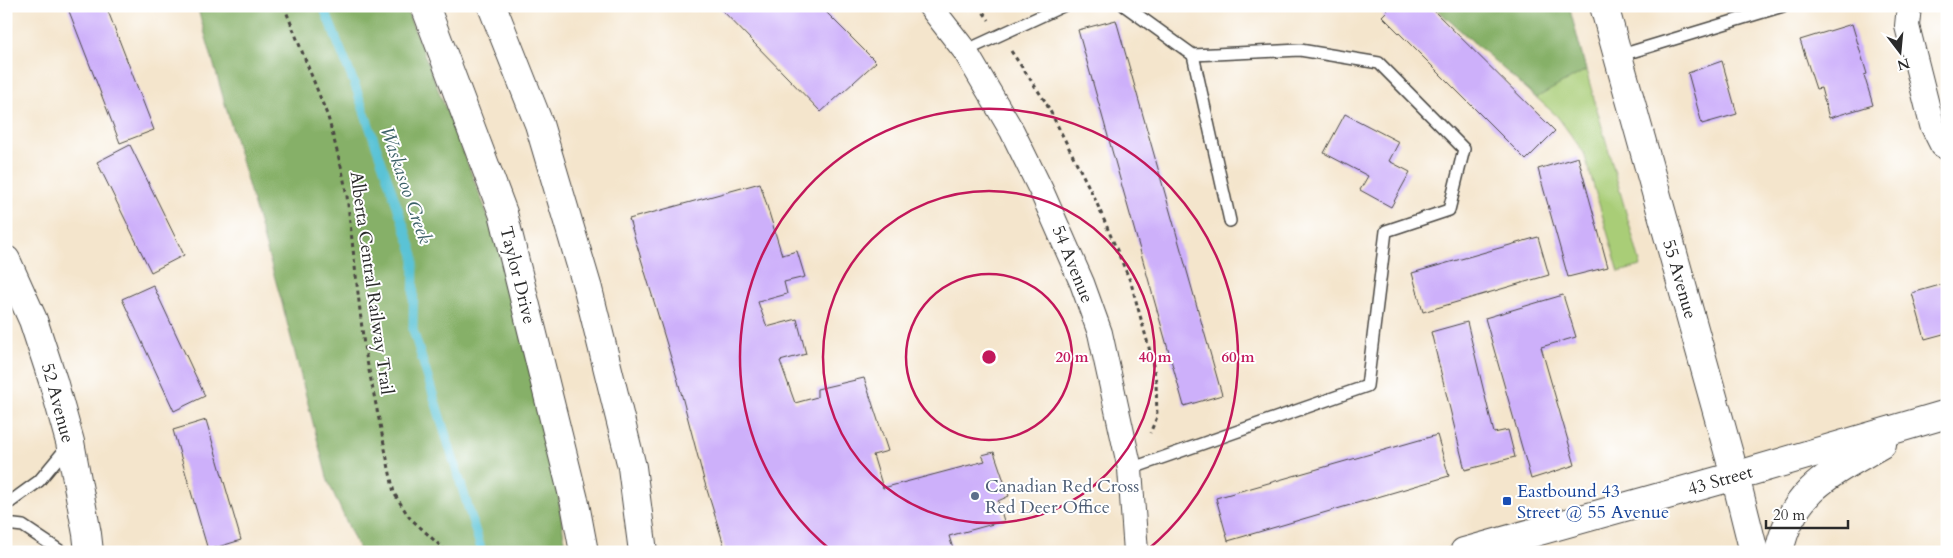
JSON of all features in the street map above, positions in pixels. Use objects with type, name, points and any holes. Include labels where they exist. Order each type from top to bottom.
[{"type":"street","name":"Taylor Drive","points":[[425,6],[503,213],[575,504],[584,552]]},
{"type":"street","points":[[492,6],[539,124],[588,289],[632,467],[643,552]]},
{"type":"street","points":[[501,6],[505,38]]},
{"type":"street","name":"54 Avenue","points":[[930,6],[965,51],[1012,131],[1041,190],[1082,283],[1100,333],[1130,469],[1136,552]]},
{"type":"street","name":"55 Avenue","points":[[1604,6],[1735,476],[1754,552]]},
{"type":"street","points":[[1909,6],[1907,26],[1932,125],[1942,146],[1947,148]]},
{"type":"street","name":"52 Avenue","points":[[6,260],[33,320],[44,351],[70,442],[89,552]]},
{"type":"street","points":[[1779,552],[1782,535],[1806,494],[1828,475],[1935,417]]},
{"type":"street","name":"43 Street","points":[[1464,552],[1735,476],[1935,417]]},
{"type":"lane","points":[[965,51],[1063,6]]},
{"type":"lane","points":[[1125,6],[1192,55],[1300,50],[1379,63],[1464,149],[1449,210],[1386,231],[1367,386],[1130,469]]},
{"type":"lane","points":[[1618,56],[1783,6]]},
{"type":"lane","points":[[1192,55],[1230,222]]},
{"type":"lane","points":[[6,505],[39,481],[70,442]]},
{"type":"lane","points":[[6,524],[23,526],[62,552]]},
{"type":"path","name":"Alberta Central Railway Trail","points":[[284,6],[328,117],[342,170],[347,196],[364,346],[394,493],[409,517],[447,552]]},
{"type":"path","points":[[979,6],[1045,101],[1095,199],[1131,283],[1151,355],[1158,402],[1157,417],[1130,469]]},
{"type":"green space","points":[[197,6],[405,6],[484,205],[514,297],[555,472],[566,552],[360,552],[328,481],[282,303]]},
{"type":"green space","points":[[1433,6],[1568,6],[1641,266],[1619,272],[1584,153],[1557,116]]},
{"type":"green space","points":[[1433,6],[1569,6],[1586,70],[1536,98]]},
{"type":"building","points":[[67,6],[106,6],[154,130],[120,143]]},
{"type":"building","points":[[718,6],[820,6],[876,62],[821,112]]},
{"type":"building","points":[[1392,6],[1429,6],[1555,131],[1526,160],[1382,16]]},
{"type":"building","points":[[1116,20],[1222,395],[1184,406],[1078,30]]},
{"type":"building","points":[[1852,24],[1867,74],[1864,75],[1873,105],[1829,118],[1821,88],[1816,89],[1800,40]]},
{"type":"building","points":[[1722,61],[1737,114],[1702,124],[1688,73]]},
{"type":"building","points":[[1345,114],[1399,142],[1389,161],[1410,172],[1391,207],[1360,190],[1368,176],[1324,153]]},
{"type":"building","points":[[130,145],[184,255],[151,272],[97,162]]},
{"type":"building","points":[[1578,157],[1608,267],[1568,277],[1538,169]]},
{"type":"building","points":[[760,183],[782,255],[797,251],[805,277],[784,282],[787,294],[758,302],[767,327],[797,319],[806,354],[780,361],[795,403],[817,397],[817,389],[864,378],[888,451],[873,455],[883,488],[985,461],[982,455],[994,452],[1009,496],[998,501],[1004,521],[949,536],[954,552],[726,552],[704,480],[678,381],[629,219]]},
{"type":"building","points":[[1538,237],[1549,275],[1423,312],[1412,273]]},
{"type":"building","points":[[1947,283],[1947,333],[1925,339],[1912,293]]},
{"type":"building","points":[[153,285],[205,396],[174,411],[122,299]]},
{"type":"building","points":[[1563,295],[1576,337],[1541,347],[1575,465],[1531,479],[1485,318]]},
{"type":"building","points":[[1467,322],[1494,433],[1508,430],[1515,457],[1465,470],[1431,332]]},
{"type":"building","points":[[206,420],[241,540],[208,550],[173,430]]},
{"type":"building","points":[[1437,435],[1449,476],[1228,541],[1216,498]]},
{"type":"waterway","name":"Waskasoo Creek","points":[[323,6],[356,88],[414,255],[413,330],[482,552]]},
{"type":"place","name":"Canadian Red Cross Red Deer Office","points":[[975,496]]},
{"type":"place","name":"Eastbound 43 Street @ 55 Avenue","points":[[1507,501]]}]
